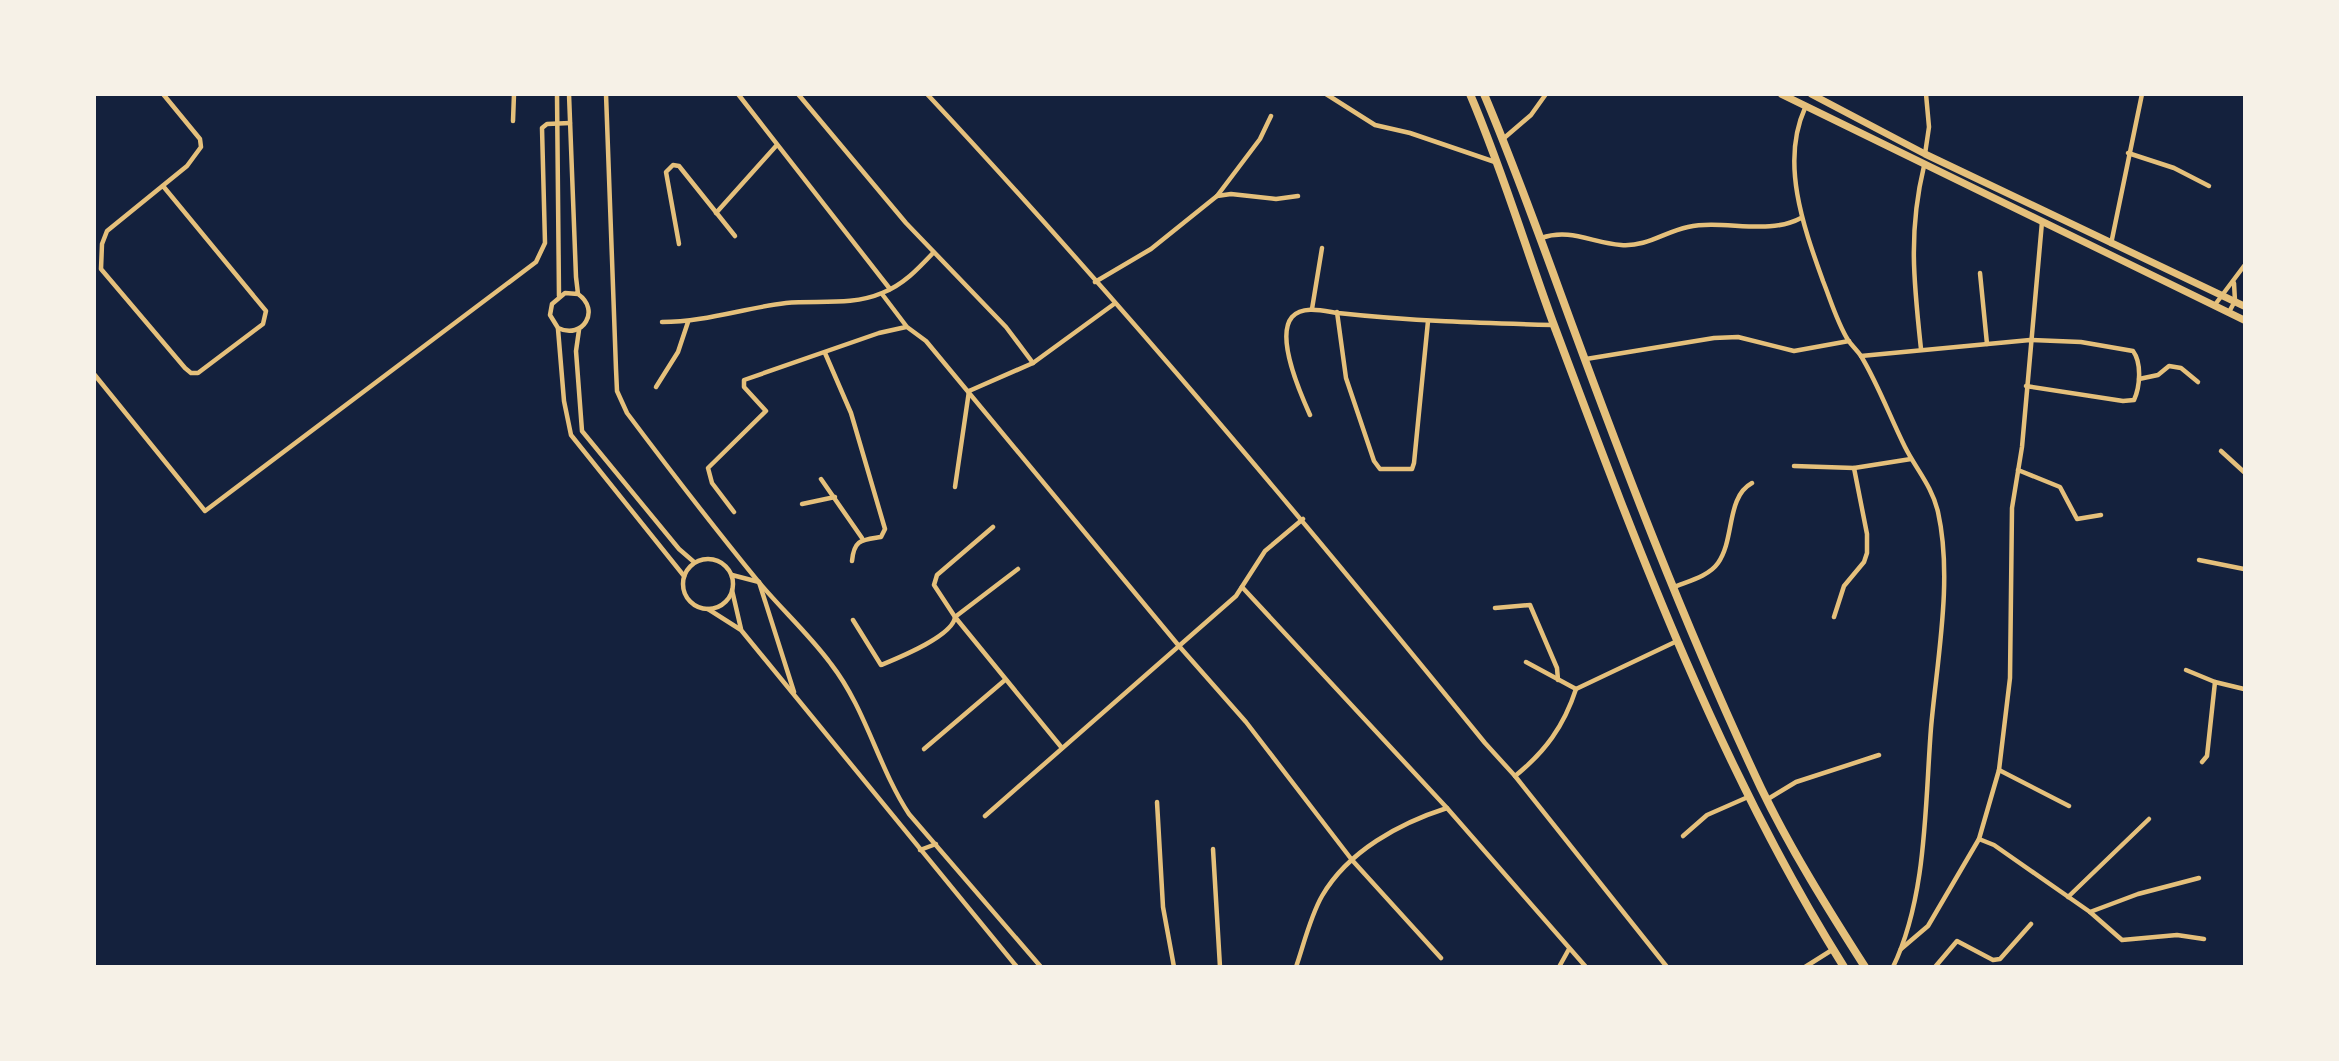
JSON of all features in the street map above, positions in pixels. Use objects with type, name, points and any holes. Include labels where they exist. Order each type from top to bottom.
[{"type":"main road","points":[[1470,94],[1499,163],[1554,325],[1675,642],[1749,797],[1844,967]]},
{"type":"main road","points":[[1484,94],[1674,588],[1767,799],[1822,900],[1865,967]]},
{"type":"main road","points":[[1781,94],[1924,166],[2245,320]]},
{"type":"main road","points":[[1811,94],[1924,155],[2245,306]]},
{"type":"street","points":[[163,94],[200,139],[201,147],[198,155],[163,187],[107,231],[102,244],[101,269],[185,368],[191,373],[198,373],[263,324],[266,311],[163,187]]},
{"type":"street","points":[[513,121],[514,94]]},
{"type":"street","points":[[557,94],[559,296],[552,304],[550,314],[558,328],[564,401],[571,435],[684,576],[686,597],[695,606],[708,609],[741,630],[1017,967]]},
{"type":"street","points":[[569,94],[578,294],[586,302],[590,312],[587,323],[579,330],[576,351],[582,431],[678,549],[695,562],[716,560],[732,575],[759,582]]},
{"type":"street","points":[[606,94],[617,391],[626,413],[759,582],[838,674],[879,754],[891,787],[909,814],[1041,967]]},
{"type":"street","points":[[738,94],[890,289]]},
{"type":"street","points":[[798,94],[933,253],[1006,327],[1033,363]]},
{"type":"street","points":[[927,94],[1023,197],[1303,519],[1485,743],[1515,776],[1667,967]]},
{"type":"street","points":[[1326,94],[1375,125],[1410,133],[1499,163]]},
{"type":"street","points":[[1503,139],[1531,115],[1546,94]]},
{"type":"street","points":[[1924,155],[1929,127],[1926,94]]},
{"type":"street","points":[[2111,244],[2142,94]]},
{"type":"street","points":[[1805,108],[1797,126],[1794,146],[1801,218],[1849,341],[1861,356],[1911,459],[1928,482],[1938,513],[1942,556],[1942,621],[1924,827],[1913,902],[1902,949],[1893,967]]},
{"type":"street","points":[[1095,282],[1151,249],[1217,196],[1260,139],[1271,116]]},
{"type":"street","points":[[94,374],[205,511],[536,262],[545,243],[541,136],[547,124],[570,123]]},
{"type":"street","points":[[716,214],[776,146]]},
{"type":"street","points":[[2128,153],[2174,168],[2209,186]]},
{"type":"street","points":[[679,244],[666,172],[670,167],[679,166],[736,236]]},
{"type":"street","points":[[1921,349],[1912,283],[1912,240],[1924,166]]},
{"type":"street","points":[[1217,196],[1231,194],[1264,199],[1298,196]]},
{"type":"street","points":[[1541,238],[1567,233],[1619,245],[1639,245],[1688,227],[1777,225],[1801,218]]},
{"type":"street","points":[[1902,949],[1928,926],[1979,839],[1999,770],[2010,678],[2012,508],[2042,222]]},
{"type":"street","points":[[1312,309],[1322,248]]},
{"type":"street","points":[[662,322],[688,322],[788,303],[859,300],[882,294],[907,279],[933,253]]},
{"type":"street","points":[[2214,306],[2245,267]]},
{"type":"street","points":[[1980,273],[1987,344]]},
{"type":"street","points":[[2229,312],[2235,301],[2234,282]]},
{"type":"street","points":[[559,296],[578,294]]},
{"type":"street","points":[[882,294],[907,327],[926,341],[969,391],[1179,646],[1246,722],[1352,860],[1441,958]]},
{"type":"street","points":[[969,391],[1033,363],[1114,303]]},
{"type":"street","points":[[1310,415],[1296,382],[1287,334],[1294,314],[1312,309],[1428,321],[1554,325]]},
{"type":"street","points":[[1336,312],[1346,378],[1374,461],[1380,469],[1406,471],[1412,469],[1414,463],[1428,321]]},
{"type":"street","points":[[656,387],[677,352],[688,322]]},
{"type":"street","points":[[734,512],[712,483],[708,468],[766,411],[744,387],[744,380],[879,333],[907,327]]},
{"type":"street","points":[[558,328],[579,330]]},
{"type":"street","points":[[1586,359],[1714,338],[1738,337],[1794,351],[1849,341]]},
{"type":"street","points":[[1861,356],[2030,340],[2081,342],[2133,351],[2137,356],[2139,379],[2134,400],[2123,401],[2026,386]]},
{"type":"street","points":[[825,353],[851,414],[885,529],[881,537],[862,538],[857,542],[852,561]]},
{"type":"street","points":[[2139,379],[2158,375],[2169,366],[2180,368],[2198,382]]},
{"type":"street","points":[[955,487],[969,391]]},
{"type":"street","points":[[2221,451],[2245,472]]},
{"type":"street","points":[[1794,466],[1854,468],[1911,459]]},
{"type":"street","points":[[1835,617],[1844,586],[1861,567],[1867,553],[1867,534],[1854,468]]},
{"type":"street","points":[[2018,470],[2060,487],[2077,519],[2101,515]]},
{"type":"street","points":[[821,479],[862,538]]},
{"type":"street","points":[[1674,588],[1703,576],[1718,563],[1727,545],[1738,495],[1752,483]]},
{"type":"street","points":[[802,504],[835,497]]},
{"type":"street","points":[[985,816],[1179,646],[1242,587],[1252,567],[1265,551],[1303,519]]},
{"type":"street","points":[[993,527],[934,580],[940,597],[955,617],[1062,748]]},
{"type":"street","points":[[2199,560],[2245,569]]},
{"type":"street","points":[[684,576],[695,562]]},
{"type":"street","points":[[853,620],[881,665],[950,628],[955,617],[1018,569]]},
{"type":"street","points":[[732,575],[732,590],[741,630]]},
{"type":"street","points":[[759,582],[796,697]]},
{"type":"street","points":[[1242,587],[1447,808],[1586,967]]},
{"type":"street","points":[[708,609],[723,604],[732,590]]},
{"type":"street","points":[[1495,608],[1530,605],[1557,668],[1558,680]]},
{"type":"street","points":[[1515,776],[1536,759],[1553,739],[1570,708],[1576,689],[1675,642]]},
{"type":"street","points":[[1526,662],[1576,689]]},
{"type":"street","points":[[2186,670],[2214,682],[2245,689]]},
{"type":"street","points":[[924,749],[1005,680]]},
{"type":"street","points":[[2202,762],[2207,756],[2214,682]]},
{"type":"street","points":[[1767,799],[1796,782],[1879,755]]},
{"type":"street","points":[[1999,770],[2069,806]]},
{"type":"street","points":[[1683,836],[1707,815],[1749,797]]},
{"type":"street","points":[[1157,802],[1163,907],[1174,967]]},
{"type":"street","points":[[1296,967],[1321,897],[1352,860],[1391,831],[1417,818],[1447,808]]},
{"type":"street","points":[[2068,897],[2149,819]]},
{"type":"street","points":[[1979,839],[1994,845],[2091,912],[2126,941],[2177,936],[2204,939]]},
{"type":"street","points":[[920,850],[936,844]]},
{"type":"street","points":[[1213,849],[1220,967]]},
{"type":"street","points":[[2091,912],[2138,894],[2199,878]]},
{"type":"street","points":[[1935,967],[1957,941],[1993,960],[2000,959],[2031,924]]},
{"type":"street","points":[[1559,967],[1569,949]]},
{"type":"street","points":[[1805,967],[1833,949]]}]
